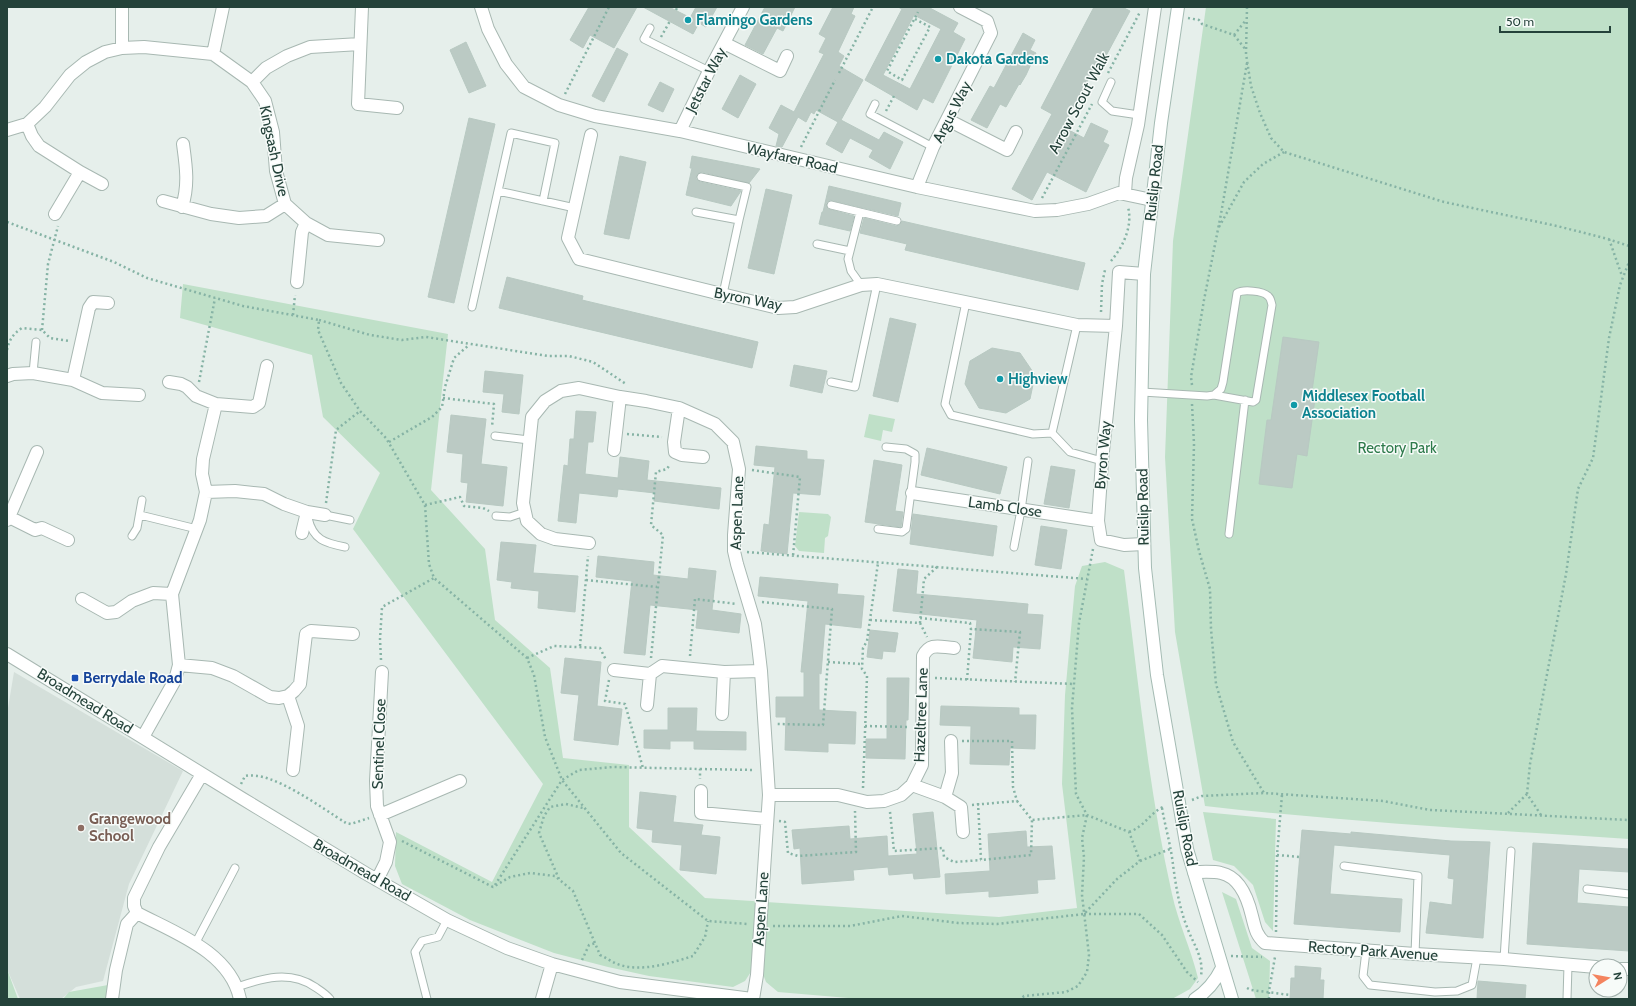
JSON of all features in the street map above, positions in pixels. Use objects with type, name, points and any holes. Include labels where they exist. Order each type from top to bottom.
[{"type":"street","points":[[122,7],[122,48]]},
{"type":"street","points":[[213,54],[223,7]]},
{"type":"street","points":[[362,7],[358,104],[397,108]]},
{"type":"street","name":"Wayfarer Road","points":[[481,7],[488,30],[506,64],[524,87],[559,105],[595,116],[680,131],[917,188],[1035,211],[1057,210],[1088,204],[1112,194],[1125,193],[1152,200]]},
{"type":"street","name":"Jetstar Way","points":[[680,131],[709,71],[743,7]]},
{"type":"street","name":"Argus Way","points":[[917,188],[933,147],[991,33],[987,21],[960,7]]},
{"type":"street","name":"Ruislip Road","points":[[1178,7],[1161,123],[1144,274],[1141,420],[1145,568],[1157,675],[1187,849],[1232,999]]},
{"type":"street","points":[[1125,193],[1126,178],[1139,115],[1151,10]]},
{"type":"street","points":[[724,43],[780,71],[787,56]]},
{"type":"street","points":[[252,82],[266,68],[287,56],[310,47],[360,44]]},
{"type":"street","name":"Kingsash Drive","points":[[7,130],[28,124],[45,107],[70,75],[86,62],[105,52],[122,48],[144,47],[213,54],[252,82],[265,102],[273,132],[276,171],[285,204],[306,223],[328,235],[378,240]]},
{"type":"street","points":[[948,120],[1007,150],[1016,132]]},
{"type":"street","points":[[28,124],[32,136],[39,146],[102,184]]},
{"type":"street","name":"Byron Way","points":[[591,135],[568,238],[579,259],[778,308],[795,306],[861,285],[877,284],[1077,325],[1116,326]]},
{"type":"street","points":[[182,207],[186,196],[188,180],[183,144]]},
{"type":"street","points":[[55,214],[80,172]]},
{"type":"street","points":[[163,202],[211,214],[239,218],[266,216],[285,204]]},
{"type":"street","points":[[297,282],[302,232],[306,223]]},
{"type":"street","name":"Byron Way","points":[[1144,274],[1119,272],[1116,326],[1102,461],[1098,521],[1101,540],[1124,545],[1144,544]]},
{"type":"street","points":[[73,380],[89,308],[93,302],[108,303]]},
{"type":"street","points":[[169,382],[181,384],[187,387],[196,396],[216,404],[253,407],[259,403],[267,366]]},
{"type":"street","points":[[7,376],[13,374],[33,373],[73,380],[102,392],[139,395]]},
{"type":"street","name":"Aspen Lane","points":[[589,544],[555,539],[541,534],[527,520],[523,503],[532,417],[545,401],[561,391],[579,388],[620,397],[646,400],[679,408],[715,424],[733,442],[739,469],[734,551],[755,624],[761,671],[769,795],[757,975],[753,999]]},
{"type":"street","points":[[614,450],[620,397]]},
{"type":"street","points":[[143,737],[174,680],[179,665],[172,594],[197,529],[206,492],[202,474],[203,459],[216,404]]},
{"type":"street","points":[[679,408],[675,438],[675,452],[682,455],[703,457]]},
{"type":"street","points":[[37,452],[8,518],[35,530],[42,528],[68,540]]},
{"type":"street","points":[[206,492],[235,491],[264,494],[284,504],[307,512],[325,515]]},
{"type":"street","name":"Lamb Close","points":[[912,493],[1098,521]]},
{"type":"street","points":[[302,533],[307,512]]},
{"type":"street","points":[[82,599],[107,613],[116,612],[132,601],[154,593],[172,594]]},
{"type":"street","points":[[179,665],[212,668],[233,676],[270,697],[279,698],[288,696],[300,684],[306,634],[311,631],[353,634]]},
{"type":"street","name":"Hazeltree Lane","points":[[769,795],[838,795],[860,800],[878,801],[901,795],[912,785],[922,765],[922,656],[926,649],[931,646],[954,648]]},
{"type":"street","name":"Broadmead Road","points":[[7,654],[377,880],[447,920],[507,948],[552,964],[677,995],[753,999]]},
{"type":"street","points":[[610,668],[650,674],[662,666],[724,672],[761,671]]},
{"type":"street","name":"Sentinel Close","points":[[382,672],[376,781],[377,806],[390,842]]},
{"type":"street","points":[[722,714],[724,672]]},
{"type":"street","points":[[647,705],[650,674]]},
{"type":"street","points":[[288,696],[298,726],[293,770]]},
{"type":"street","name":"Hazeltree Lane","points":[[945,797],[952,774],[950,741]]},
{"type":"street","points":[[202,774],[160,847],[134,898],[134,906],[137,913],[195,944],[218,960],[227,970],[238,993]]},
{"type":"street","name":"Sentinel Close","points":[[380,815],[460,781]]},
{"type":"street","points":[[912,785],[945,797],[962,807],[963,832]]},
{"type":"street","points":[[702,790],[701,813],[767,819]]},
{"type":"street","points":[[377,880],[386,862],[390,842]]},
{"type":"street","name":"Rectory Park Avenue","points":[[1194,872],[1221,873],[1232,877],[1242,888],[1250,906],[1258,936],[1265,943],[1275,945],[1504,959],[1588,966]]},
{"type":"street","points":[[112,999],[117,964],[127,924],[137,913]]},
{"type":"street","points":[[1195,999],[1203,994],[1216,980],[1221,962]]},
{"type":"street","points":[[542,999],[552,964]]},
{"type":"lane","points":[[650,28],[644,39],[709,71]]},
{"type":"lane","points":[[1111,82],[1102,102],[1112,112],[1139,115]]},
{"type":"lane","points":[[875,104],[870,114],[933,147]]},
{"type":"lane","points":[[472,307],[511,133],[555,143],[543,201]]},
{"type":"lane","points":[[701,177],[747,187],[723,294]]},
{"type":"lane","points":[[498,191],[575,208]]},
{"type":"lane","points":[[831,205],[897,221]]},
{"type":"lane","points":[[696,212],[739,220]]},
{"type":"lane","points":[[860,212],[848,259],[851,271],[861,285]]},
{"type":"lane","points":[[817,244],[850,251]]},
{"type":"lane","points":[[831,382],[855,387],[877,284]]},
{"type":"lane","points":[[1142,392],[1214,395],[1253,402],[1256,400],[1272,305],[1266,294],[1248,290],[1239,291],[1237,293],[1223,382],[1221,390],[1214,395]]},
{"type":"lane","points":[[966,302],[945,404],[951,415],[1033,434],[1052,433],[1070,452],[1102,461]]},
{"type":"lane","points":[[1052,433],[1077,325]]},
{"type":"lane","points":[[33,373],[36,342]]},
{"type":"lane","points":[[1229,534],[1245,400]]},
{"type":"lane","points":[[495,436],[529,440]]},
{"type":"lane","points":[[878,529],[902,532],[906,529],[912,493],[915,454],[906,449],[886,447]]},
{"type":"lane","points":[[1014,547],[1028,461]]},
{"type":"lane","points":[[132,536],[137,528],[142,500]]},
{"type":"lane","points":[[307,512],[311,529],[320,538],[328,543],[345,547]]},
{"type":"lane","points":[[496,516],[510,517],[525,512]]},
{"type":"lane","points":[[140,515],[197,529]]},
{"type":"lane","points":[[325,515],[350,520]]},
{"type":"lane","points":[[1504,959],[1511,851]]},
{"type":"lane","points":[[1344,866],[1418,876],[1415,954]]},
{"type":"lane","points":[[195,944],[235,868]]},
{"type":"lane","points":[[1587,889],[1629,894]]},
{"type":"lane","points":[[428,999],[415,952],[422,941],[438,937],[447,920]]},
{"type":"lane","points":[[1366,951],[1363,976],[1370,985],[1434,992],[1457,991],[1472,984],[1477,958]]},
{"type":"lane","points":[[1567,999],[1568,965]]},
{"type":"lane","points":[[238,993],[258,980],[276,976],[295,977],[310,983],[327,995],[330,999]]},
{"type":"path","points":[[559,105],[609,7]]},
{"type":"path","points":[[839,73],[873,7]]},
{"type":"path","points":[[1247,7],[1246,50],[1251,86],[1260,113],[1271,138],[1284,152],[1444,202],[1557,226],[1629,246]]},
{"type":"path","name":"Arrow Scout Walk","points":[[1108,73],[1140,11],[1151,10]]},
{"type":"path","points":[[902,80],[887,71],[918,12]]},
{"type":"path","points":[[1187,18],[1199,20],[1202,24],[1234,35],[1246,50]]},
{"type":"path","points":[[900,84],[930,27],[915,19]]},
{"type":"path","points":[[1234,35],[1247,20]]},
{"type":"path","points":[[657,45],[670,21]]},
{"type":"path","points":[[1247,63],[1191,377],[1194,444],[1192,519],[1210,589],[1211,629],[1216,684],[1233,742],[1264,793]]},
{"type":"path","points":[[795,158],[835,80]]},
{"type":"path","points":[[881,120],[894,96]]},
{"type":"path","name":"Arrow Scout Walk","points":[[1035,211],[1093,101]]},
{"type":"path","points":[[1218,229],[1244,182],[1263,164],[1284,152]]},
{"type":"path","points":[[42,330],[48,264],[54,239],[60,223],[55,214]]},
{"type":"path","points":[[1608,239],[1623,276]]},
{"type":"path","points":[[1508,813],[1527,794],[1530,764],[1566,574],[1578,489],[1592,458],[1609,338],[1623,276],[1629,262]]},
{"type":"path","points":[[293,315],[297,282]]},
{"type":"path","points":[[196,396],[216,298]]},
{"type":"path","points":[[319,320],[383,337],[402,340],[426,337],[469,345],[548,356],[569,356],[593,362],[629,387]]},
{"type":"path","points":[[388,442],[432,417],[442,406],[445,387],[454,358],[469,345]]},
{"type":"path","points":[[443,398],[494,404],[491,436],[495,436]]},
{"type":"path","points":[[325,515],[336,430],[360,411]]},
{"type":"path","points":[[616,433],[675,438]]},
{"type":"path","points":[[650,674],[662,535],[651,525],[656,472],[667,469],[675,452]]},
{"type":"path","points":[[739,469],[800,477],[793,556]]},
{"type":"path","points":[[425,505],[460,497],[464,506],[483,508],[496,516]]},
{"type":"path","points":[[580,646],[589,544]]},
{"type":"path","points":[[734,551],[1087,579]]},
{"type":"path","points":[[767,819],[785,822],[788,853],[798,856],[856,852],[854,812],[860,800],[864,786],[864,726],[867,676],[862,669],[863,648],[867,641],[878,563]]},
{"type":"path","points":[[870,620],[920,623],[924,580],[937,567]]},
{"type":"path","points":[[382,672],[380,639],[382,606],[434,578]]},
{"type":"path","points":[[586,580],[658,587]]},
{"type":"path","points":[[689,668],[695,599],[742,605],[763,602],[832,609],[824,725],[764,724]]},
{"type":"path","points":[[920,618],[970,623],[971,629],[967,680]]},
{"type":"path","points":[[971,629],[1020,632],[1015,682]]},
{"type":"path","points":[[527,658],[554,646],[600,648],[610,668],[605,701],[625,704],[643,768]]},
{"type":"path","points":[[828,662],[862,664]]},
{"type":"path","points":[[922,678],[1074,684]]},
{"type":"path","points":[[864,726],[922,728]]},
{"type":"path","points":[[889,799],[894,851],[943,848],[944,856],[954,862],[1031,856],[1032,820],[1017,801],[1013,787],[1012,741],[950,741]]},
{"type":"path","points":[[493,887],[562,780],[579,770],[613,767],[767,770]]},
{"type":"path","points":[[700,769],[702,790]]},
{"type":"path","points":[[236,795],[245,776],[251,774],[282,783],[346,823],[357,822],[380,815]]},
{"type":"path","points":[[1188,800],[1202,796],[1264,793],[1383,801],[1430,810],[1629,820]]},
{"type":"path","points":[[1269,999],[1275,945],[1277,855],[1282,794]]},
{"type":"path","points":[[1527,794],[1541,815]]},
{"type":"path","points":[[962,807],[978,803],[1017,801]]},
{"type":"path","points":[[978,803],[981,860]]},
{"type":"path","points":[[560,880],[539,833],[544,816],[550,807],[566,804],[584,808]]},
{"type":"path","points":[[1129,832],[1137,829],[1158,809],[1169,805]]},
{"type":"path","points":[[1084,914],[1139,914],[1162,935],[1187,972],[1199,983],[1202,970],[1200,954],[1187,927],[1181,909],[1175,885],[1162,808]]},
{"type":"path","points":[[1021,999],[1024,996],[1066,992],[1078,986],[1087,972],[1089,955],[1082,895],[1084,857],[1082,838],[1087,815],[1032,820]]},
{"type":"path","points":[[390,842],[400,840],[493,887]]},
{"type":"path","points":[[1140,861],[1170,849]]},
{"type":"path","points":[[1277,855],[1300,857]]},
{"type":"path","points":[[493,887],[510,876],[530,873],[555,876],[573,891],[600,955],[620,965],[647,968],[694,956],[705,937],[708,921]]},
{"type":"path","points":[[580,971],[586,950],[589,945],[596,943]]},
{"type":"path","points":[[1221,962],[1267,957]]},
{"type":"path","points":[[1247,988],[1251,990],[1290,995]]},
{"type":"shaded area","name":"Grangewood School","points":[[14,672],[183,771],[129,884],[103,981],[76,987],[61,999],[20,999],[7,969],[7,714]]},
{"type":"green space","name":"Rectory Park","points":[[1206,7],[1629,7],[1629,839],[1364,821],[1205,806],[1175,632],[1165,457],[1173,241]]},
{"type":"green space","points":[[183,284],[448,334],[431,490],[485,549],[495,620],[550,668],[563,758],[629,765],[629,827],[705,898],[999,917],[1077,908],[1062,784],[1065,695],[1075,586],[1082,566],[1105,562],[1124,570],[1144,732],[1156,813],[1175,904],[1198,978],[1190,989],[1172,999],[860,999],[778,992],[766,982],[758,961],[745,981],[733,987],[649,976],[554,953],[470,920],[402,884],[395,866],[396,832],[492,882],[543,784],[353,529],[380,473],[323,417],[312,355],[180,318]]},
{"type":"green space","points":[[869,414],[895,419],[892,432],[883,430],[881,441],[864,437]]},
{"type":"green space","points":[[799,512],[828,514],[831,517],[828,536],[825,538],[824,553],[799,551],[795,546]]},
{"type":"green space","points":[[1203,812],[1276,819],[1273,931],[1265,922],[1253,885],[1234,866],[1213,860]]},
{"type":"green space","points":[[1222,892],[1236,899],[1252,948],[1270,961],[1269,999],[1256,999]]},
{"type":"green space","points":[[7,969],[18,999],[7,999]]},
{"type":"green space","points":[[108,985],[109,999],[63,999],[69,992]]},
{"type":"building","points":[[589,7],[637,7],[614,48],[590,35],[583,48],[570,40]]},
{"type":"building","name":"Flamingo Gardens","points":[[643,7],[669,7],[690,18],[696,7],[717,7],[706,27],[699,23],[693,34]]},
{"type":"building","points":[[765,7],[795,7],[783,31],[777,28],[763,54],[745,45]]},
{"type":"building","points":[[833,7],[854,7],[851,14],[855,16],[838,52],[844,56],[839,66],[863,80],[841,120],[879,140],[884,132],[903,142],[890,169],[869,157],[873,150],[850,138],[842,153],[826,144],[838,122],[816,110],[814,114],[811,112],[806,122],[798,117],[782,147],[776,146],[779,134],[769,128],[781,105],[794,112],[824,54],[819,52],[826,38],[819,34]]},
{"type":"building","name":"Dakota Gardens","points":[[898,7],[928,7],[958,23],[953,32],[965,39],[933,103],[923,98],[917,110],[865,80],[902,9]],"holes":[[[914,15],[941,29],[910,89],[883,75]]]},
{"type":"building","points":[[1094,7],[1122,7],[1130,11],[1093,80],[1089,78],[1063,127],[1084,138],[1091,123],[1108,131],[1103,142],[1109,145],[1086,192],[1047,172],[1032,200],[1012,189],[1052,114],[1041,108]]},
{"type":"building","points":[[1023,33],[1035,40],[1030,50],[1036,53],[1026,75],[1006,107],[1000,104],[987,128],[971,120],[990,86],[994,88]]},
{"type":"building","points":[[466,42],[486,86],[469,93],[450,50]]},
{"type":"building","points":[[617,48],[628,54],[604,102],[592,96]]},
{"type":"building","points":[[740,75],[756,84],[738,118],[722,109]]},
{"type":"building","points":[[660,82],[674,89],[663,112],[648,105]]},
{"type":"building","points":[[469,118],[495,124],[454,303],[428,297]]},
{"type":"building","points":[[620,156],[646,162],[629,239],[604,234]]},
{"type":"building","points":[[692,156],[760,169],[749,183],[702,172],[697,174],[696,179],[700,182],[741,191],[731,206],[686,195],[692,168],[690,168]]},
{"type":"building","points":[[829,186],[901,203],[898,216],[830,200],[826,203],[828,209],[854,216],[850,231],[819,224]]},
{"type":"building","points":[[766,189],[792,195],[774,274],[748,268]]},
{"type":"building","points":[[864,218],[896,226],[900,225],[902,221],[1085,263],[1078,290],[905,250],[907,244],[860,233]]},
{"type":"building","points":[[507,277],[583,296],[582,300],[758,342],[752,368],[499,308]]},
{"type":"building","points":[[890,318],[916,324],[898,402],[873,396]]},
{"type":"building","name":"Middlesex Football Association","points":[[1283,337],[1319,342],[1312,391],[1316,392],[1307,456],[1297,454],[1292,488],[1259,484],[1267,420],[1271,420]]},
{"type":"building","name":"Highview","points":[[992,348],[1020,353],[1035,375],[1030,399],[1006,413],[979,408],[965,384],[970,361]]},
{"type":"building","points":[[794,365],[827,371],[822,393],[790,386]]},
{"type":"building","points":[[485,371],[523,375],[519,414],[502,412],[504,394],[483,392]]},
{"type":"building","points":[[576,411],[596,412],[593,442],[588,442],[585,474],[618,478],[620,457],[649,461],[647,480],[721,488],[719,509],[654,501],[655,493],[618,489],[617,497],[579,493],[576,523],[558,521],[564,465],[568,466],[570,439],[574,439]]},
{"type":"building","points":[[451,415],[486,419],[481,464],[507,467],[503,506],[466,502],[468,483],[461,482],[463,454],[447,452]]},
{"type":"building","points":[[756,446],[807,451],[807,459],[824,460],[820,495],[793,493],[787,554],[761,551],[764,524],[769,525],[775,467],[754,465]]},
{"type":"building","points":[[927,448],[1007,467],[1000,494],[921,475]]},
{"type":"building","points":[[874,460],[902,465],[895,511],[903,512],[901,527],[865,522]]},
{"type":"building","points":[[1051,466],[1075,470],[1069,508],[1044,504]]},
{"type":"building","points":[[913,514],[997,526],[993,556],[910,544]]},
{"type":"building","points":[[1041,526],[1067,530],[1061,569],[1035,565]]},
{"type":"building","points":[[501,542],[536,545],[533,573],[578,576],[575,612],[538,608],[539,591],[511,588],[512,582],[497,580]]},
{"type":"building","points":[[598,556],[654,562],[653,575],[688,579],[689,568],[716,571],[712,610],[741,614],[739,633],[696,628],[698,610],[650,605],[645,655],[624,653],[632,581],[596,577]]},
{"type":"building","points":[[898,569],[918,571],[916,594],[1028,604],[1027,614],[1043,615],[1040,649],[1013,647],[1012,662],[973,658],[977,620],[893,611]]},
{"type":"building","points":[[760,577],[838,584],[837,594],[864,596],[861,628],[825,624],[821,674],[819,673],[819,710],[856,712],[855,744],[828,743],[828,752],[785,750],[786,717],[776,717],[776,697],[804,697],[804,672],[801,672],[808,601],[758,596]]},
{"type":"building","points":[[870,630],[898,633],[895,652],[883,651],[882,659],[867,657]]},
{"type":"building","points":[[565,658],[601,662],[597,706],[622,709],[618,745],[574,740],[579,695],[561,693]]},
{"type":"building","points":[[887,678],[909,678],[905,759],[866,758],[866,739],[887,739]]},
{"type":"building","points":[[941,706],[1019,708],[1019,715],[1036,715],[1035,749],[1010,748],[1009,765],[970,764],[971,726],[940,725]]},
{"type":"building","points":[[668,708],[697,708],[696,731],[746,732],[746,750],[694,749],[694,741],[670,741],[670,749],[644,748],[644,730],[668,730]]},
{"type":"building","points":[[640,792],[676,796],[673,822],[703,825],[701,835],[720,837],[716,874],[680,870],[682,845],[652,842],[653,830],[637,828]]},
{"type":"building","points":[[933,812],[940,877],[914,879],[913,873],[889,875],[888,867],[853,870],[854,880],[802,884],[800,848],[794,849],[792,830],[849,826],[850,839],[887,836],[888,856],[917,854],[913,814]]},
{"type":"building","points":[[1302,830],[1351,834],[1351,832],[1451,841],[1490,842],[1483,938],[1426,933],[1430,902],[1452,905],[1454,879],[1448,878],[1450,855],[1334,845],[1330,894],[1402,899],[1400,932],[1294,924]]},
{"type":"building","points":[[1026,831],[1027,847],[1052,846],[1055,879],[1037,880],[1038,893],[989,897],[989,891],[946,894],[945,874],[990,871],[988,834]]},
{"type":"building","points":[[1533,843],[1629,849],[1629,872],[1579,869],[1577,903],[1629,907],[1629,951],[1527,944]]},
{"type":"building","points":[[1295,966],[1321,968],[1320,980],[1324,980],[1323,999],[1290,999],[1291,978],[1295,978]]},
{"type":"building","points":[[1478,981],[1526,985],[1525,999],[1477,999]]},
{"type":"place","name":"Flamingo Gardens","points":[[688,20]]},
{"type":"place","name":"Dakota Gardens","points":[[938,59]]},
{"type":"place","name":"Highview","points":[[1000,379]]},
{"type":"place","name":"Middlesex Football Association","points":[[1294,405]]},
{"type":"place","name":"Berrydale Road","points":[[75,678]]},
{"type":"place","name":"Grangewood School","points":[[81,828]]}]
